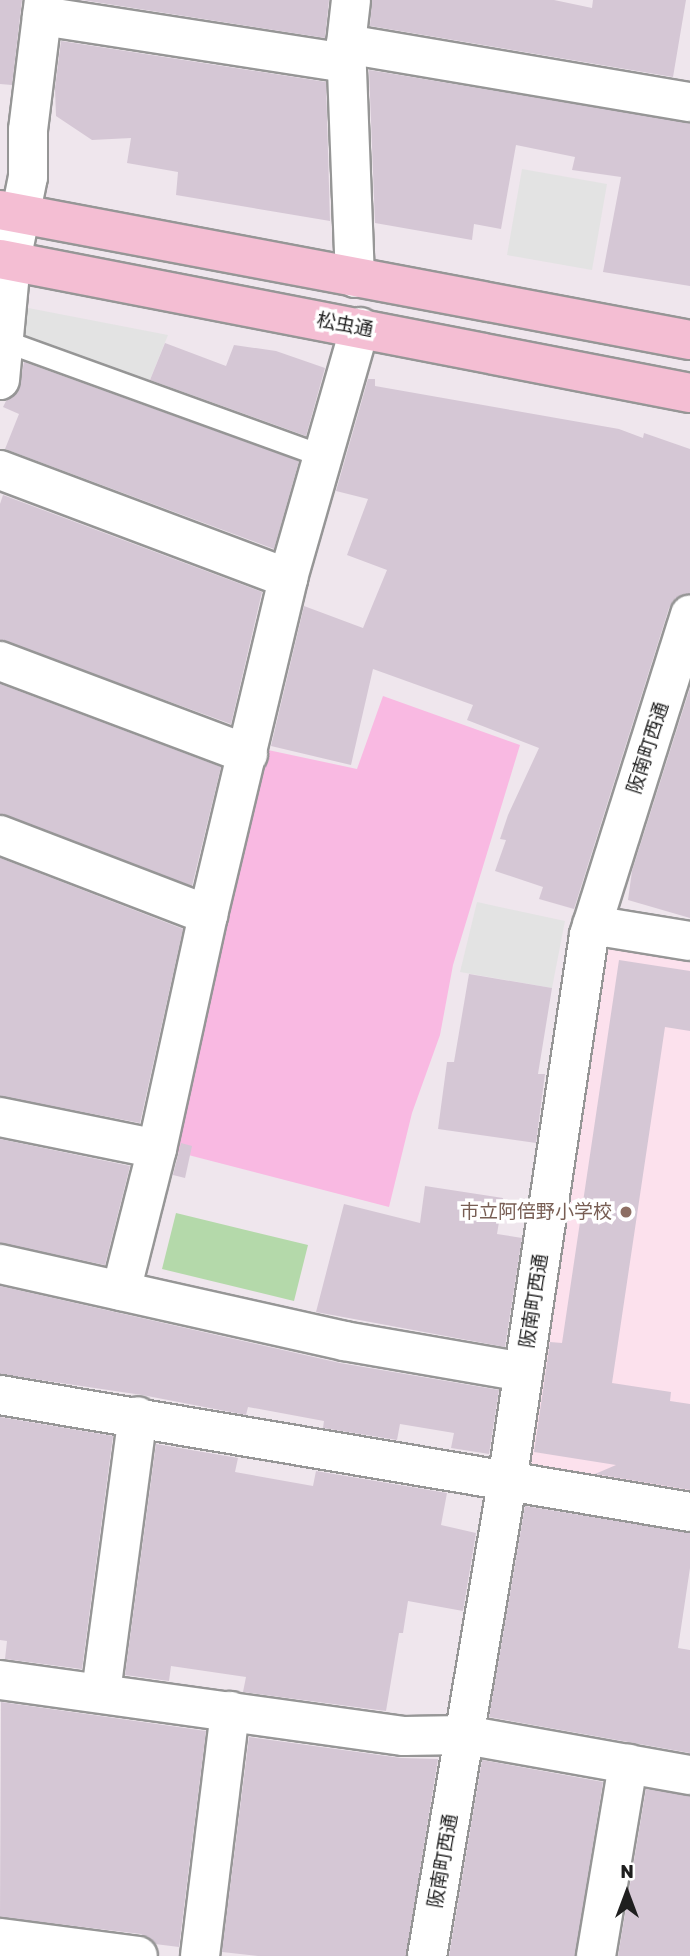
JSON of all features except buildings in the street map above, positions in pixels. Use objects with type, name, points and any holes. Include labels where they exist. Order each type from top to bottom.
[{"type":"street","points":[[351,0],[346,54],[355,278]]},
{"type":"street","points":[[0,380],[5,341],[6,260],[10,211],[28,177],[14,124],[43,8],[690,102]]},
{"type":"street","points":[[10,211],[690,340]]},
{"type":"street","name":"松虫通","points":[[6,260],[690,393]]},
{"type":"street","points":[[121,1291],[157,1149],[208,915],[288,578],[360,327]]},
{"type":"street","points":[[0,470],[288,578]]},
{"type":"street","name":"阪南町西通","points":[[427,1956],[507,1482],[592,925],[690,615]]},
{"type":"street","points":[[0,662],[248,754]]},
{"type":"street","points":[[0,835],[208,915]]},
{"type":"street","points":[[592,925],[690,941]]},
{"type":"street","points":[[0,1118],[157,1149]]},
{"type":"street","points":[[0,1264],[344,1341],[523,1372]]},
{"type":"street","points":[[0,1395],[138,1416],[690,1512]]},
{"type":"street","points":[[101,1692],[138,1416]]},
{"type":"street","points":[[0,1680],[404,1736],[465,1735],[690,1774]]},
{"type":"street","points":[[200,1956],[230,1712]]},
{"type":"street","points":[[596,1956],[628,1763]]},
{"type":"street","points":[[0,1938],[138,1956]]},
{"type":"lane","points":[[5,341],[322,456]]},
{"type":"shaded area","points":[[522,169],[607,184],[592,270],[507,255]]},
{"type":"shaded area","points":[[18,306],[168,335],[147,387],[17,335]]},
{"type":"shaded area","points":[[477,902],[565,921],[552,988],[460,972]]},
{"type":"shaded area","name":"市立阿倍野小学校","points":[[607,942],[690,955],[690,1497],[519,1469]]},
{"type":"shaded area","points":[[176,1213],[308,1245],[294,1301],[162,1269]]},
{"type":"sand","points":[[383,696],[520,745],[453,965],[440,1035],[412,1113],[389,1207],[169,1150],[268,750],[357,769]]},
{"type":"place","name":"市立阿倍野小学校","points":[[626,1212]]}]
